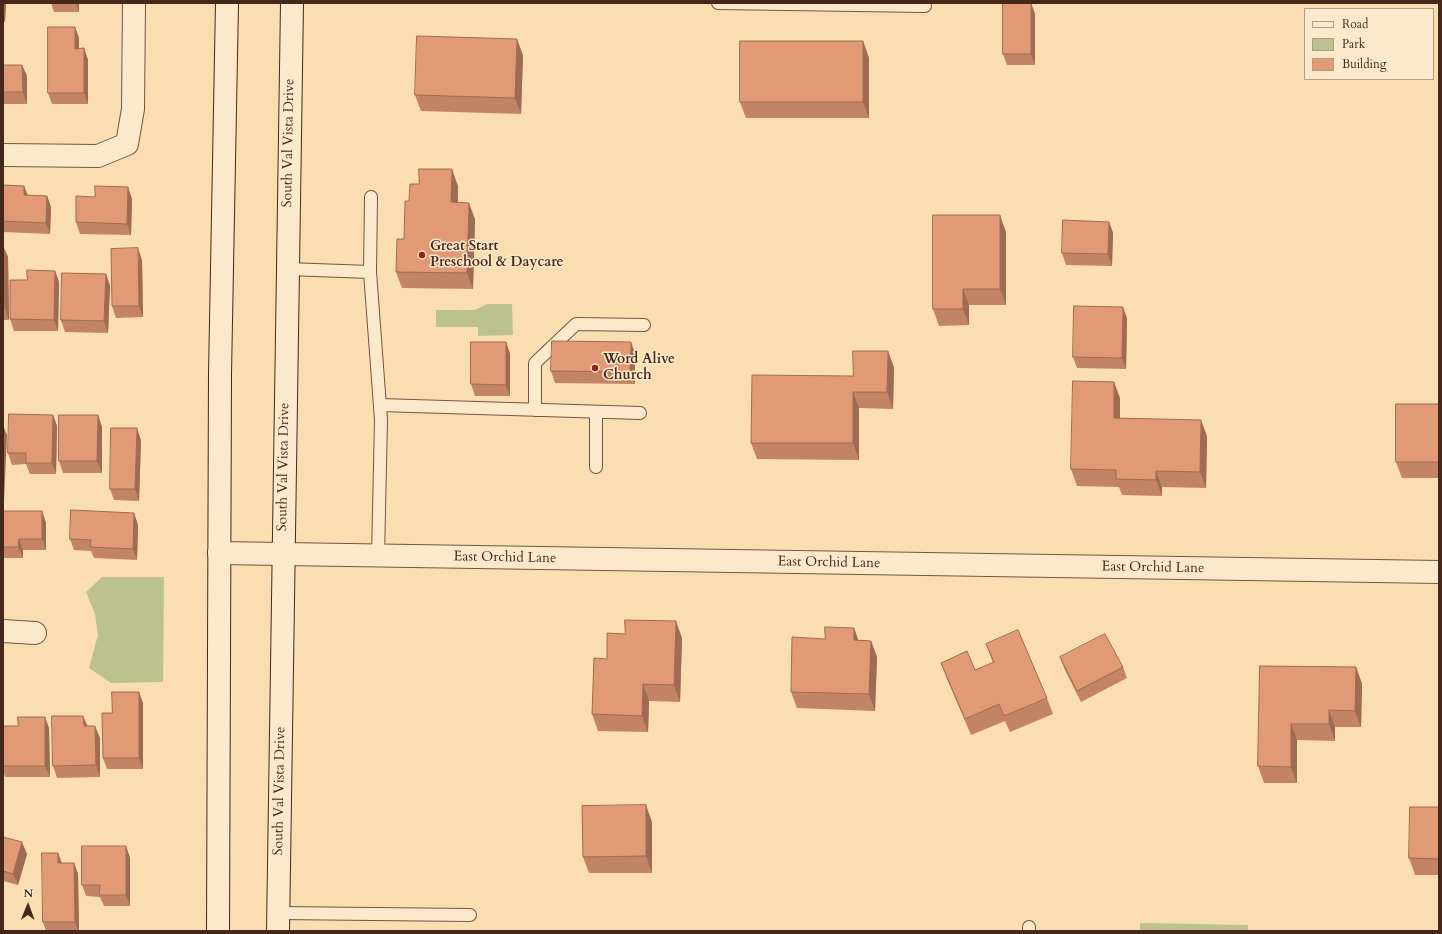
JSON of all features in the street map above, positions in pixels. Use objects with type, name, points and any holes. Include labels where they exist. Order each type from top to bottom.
[{"type":"main road","points":[[3,155],[98,156],[127,144],[132,110],[134,3]]},
{"type":"main road","points":[[218,931],[219,553],[227,3]]},
{"type":"main road","name":"South Val Vista Drive","points":[[278,922],[282,554],[292,3]]},
{"type":"main road","name":"East Orchid Lane","points":[[219,553],[1439,572]]},
{"type":"main road","points":[[3,631],[35,633]]},
{"type":"lane","points":[[718,3],[925,6]]},
{"type":"lane","points":[[371,197],[370,272],[381,420],[378,556]]},
{"type":"lane","points":[[287,269],[370,272]]},
{"type":"lane","points":[[535,410],[535,363],[576,324],[644,325]]},
{"type":"lane","points":[[380,405],[640,413]]},
{"type":"lane","points":[[596,412],[596,467]]},
{"type":"lane","points":[[278,922],[470,915]]},
{"type":"green space","points":[[487,304],[512,304],[513,335],[478,336],[478,327],[436,327],[436,310],[475,310]]},
{"type":"green space","points":[[102,577],[164,577],[163,682],[111,683],[89,668],[98,635],[95,614],[86,592]]},
{"type":"green space","points":[[1140,923],[1248,925],[1248,931],[1140,931]]},
{"type":"building","points":[[1003,3],[1031,3],[1031,54],[1003,54]]},
{"type":"building","points":[[48,27],[75,27],[75,49],[84,48],[84,93],[48,93]]},
{"type":"building","points":[[417,36],[517,39],[515,98],[415,95]]},
{"type":"building","points":[[740,41],[863,41],[863,102],[740,102]]},
{"type":"building","points":[[3,65],[22,65],[23,92],[3,92]]},
{"type":"building","points":[[419,169],[452,169],[451,202],[469,203],[467,273],[396,272],[397,239],[404,239],[405,201],[409,201],[410,184],[419,184]]},
{"type":"building","points":[[3,185],[24,186],[24,195],[47,196],[46,223],[3,221]]},
{"type":"building","points":[[95,186],[128,187],[127,224],[76,222],[76,196],[95,197]]},
{"type":"building","points":[[933,215],[1000,215],[1000,289],[963,289],[963,309],[933,309]]},
{"type":"building","points":[[1063,220],[1109,222],[1108,254],[1062,253]]},
{"type":"building","points":[[3,246],[5,308],[3,308]]},
{"type":"building","points":[[138,248],[139,306],[112,306],[111,249]]},
{"type":"building","points":[[27,270],[55,271],[54,320],[10,319],[10,280],[27,280]]},
{"type":"building","points":[[62,273],[106,274],[104,321],[61,320]]},
{"type":"building","points":[[1074,306],[1123,307],[1122,358],[1073,357]]},
{"type":"building","points":[[552,341],[631,342],[630,372],[551,371]]},
{"type":"building","points":[[471,342],[506,342],[506,385],[471,384]]},
{"type":"building","points":[[853,351],[888,351],[887,392],[853,392],[853,443],[751,443],[752,375],[853,376]]},
{"type":"building","points":[[1073,381],[1114,382],[1114,418],[1201,420],[1200,472],[1156,471],[1156,480],[1116,479],[1116,470],[1071,469]]},
{"type":"building","points":[[1396,404],[1439,404],[1439,462],[1396,462]]},
{"type":"building","points":[[9,414],[53,415],[52,463],[26,463],[26,453],[8,453]]},
{"type":"building","points":[[59,415],[98,415],[97,461],[59,461]]},
{"type":"building","points":[[111,428],[137,428],[135,489],[110,489]]},
{"type":"building","points":[[71,510],[134,513],[133,549],[90,547],[91,540],[70,539]]},
{"type":"building","points":[[3,511],[42,511],[42,539],[19,539],[18,547],[3,547]]},
{"type":"building","points":[[625,620],[676,621],[674,685],[643,684],[642,716],[592,714],[594,658],[607,659],[607,633],[625,634]]},
{"type":"building","points":[[825,627],[854,628],[854,640],[871,641],[869,694],[791,692],[792,637],[825,639]]},
{"type":"building","points":[[1018,630],[1047,698],[1004,716],[999,704],[965,719],[941,663],[967,651],[975,670],[994,662],[986,644]]},
{"type":"building","points":[[1105,634],[1123,667],[1077,691],[1060,657]]},
{"type":"building","points":[[1260,666],[1356,667],[1355,711],[1329,710],[1329,724],[1291,724],[1291,767],[1258,766]]},
{"type":"building","points":[[112,692],[139,692],[139,758],[103,758],[102,713],[112,713]]},
{"type":"building","points":[[52,716],[83,716],[84,726],[95,726],[96,765],[53,766]]},
{"type":"building","points":[[18,717],[45,717],[45,766],[3,766],[3,726],[18,726]]},
{"type":"building","points":[[646,805],[646,856],[583,857],[582,806]]},
{"type":"building","points":[[1410,807],[1439,807],[1439,859],[1409,858]]},
{"type":"building","points":[[3,837],[22,842],[13,874],[3,871]]},
{"type":"building","points":[[82,846],[126,846],[126,895],[99,895],[100,885],[82,885]]},
{"type":"building","points":[[42,853],[58,853],[58,863],[74,863],[75,922],[43,922]]},
{"type":"place","name":"Great Start Preschool & Daycare","points":[[422,255]]},
{"type":"place","name":"Word Alive Church","points":[[595,368]]}]
